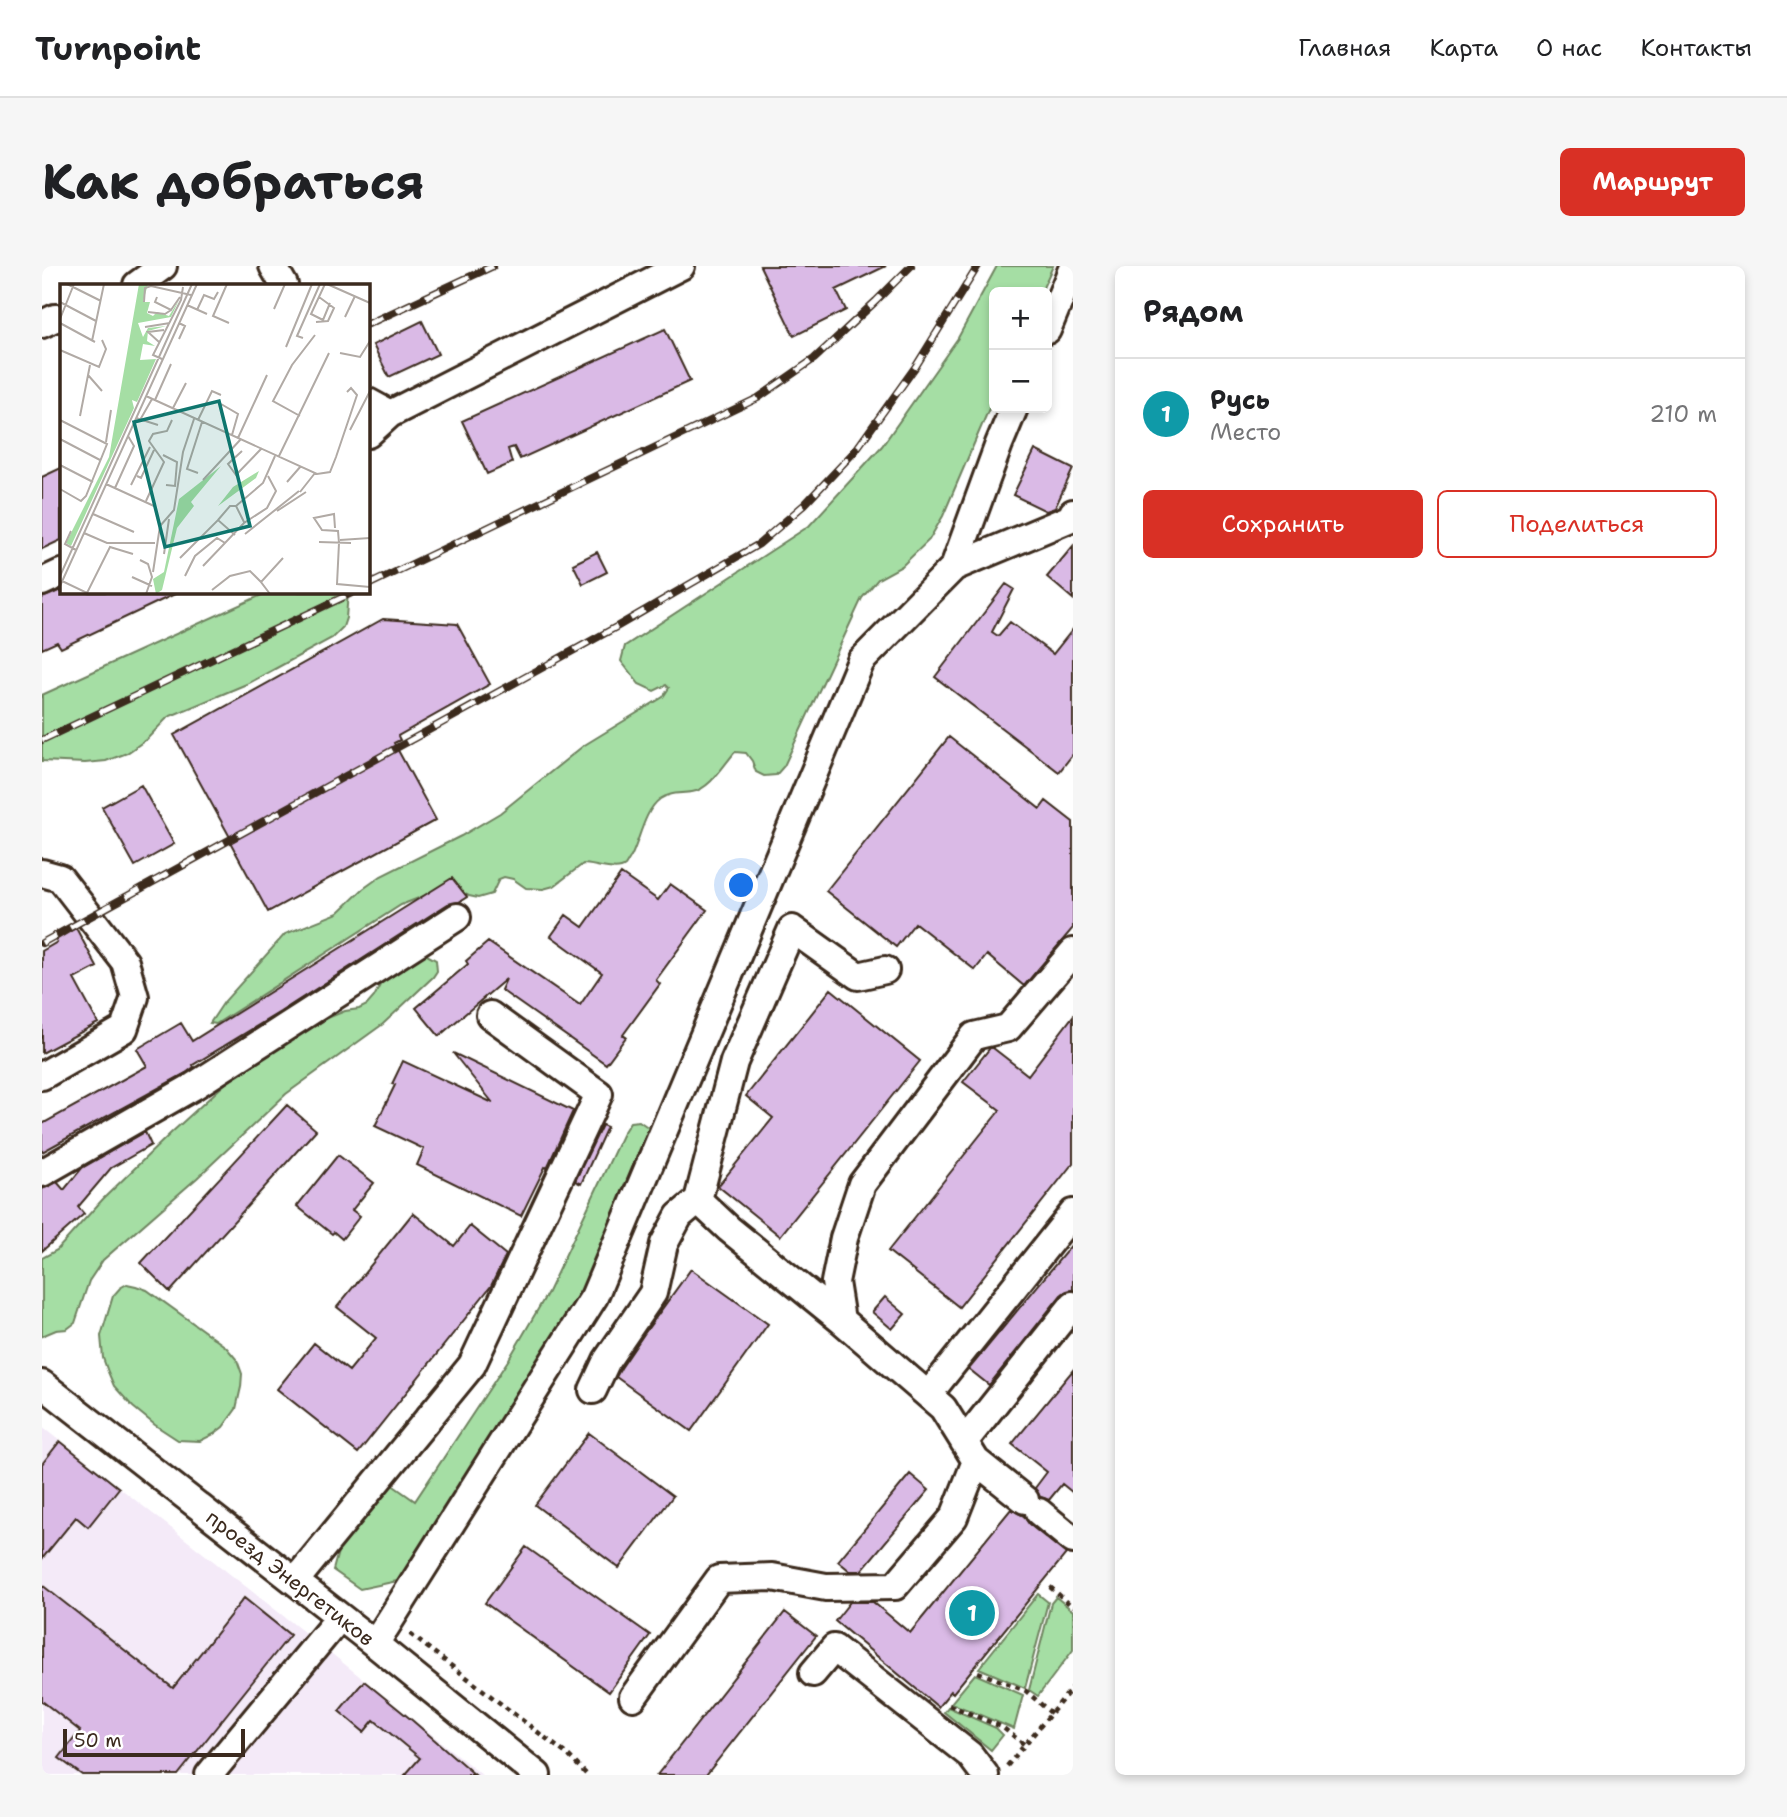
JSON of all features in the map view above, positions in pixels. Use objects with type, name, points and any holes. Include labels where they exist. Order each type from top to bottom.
[{"type":"street","points":[[138,284],[163,266]]},
{"type":"street","points":[[273,266],[283,284]]},
{"type":"street","points":[[369,432],[379,408],[681,266]]},
{"type":"street","points":[[1052,318],[1073,268]]},
{"type":"street","points":[[42,324],[60,318]]},
{"type":"street","points":[[954,567],[1012,413]]},
{"type":"street","points":[[375,1644],[594,1297],[861,661],[954,567],[1070,518],[1073,513]]},
{"type":"street","points":[[42,582],[60,573]]},
{"type":"street","points":[[42,873],[61,878],[125,962],[135,997],[124,1030],[42,1076]]},
{"type":"street","points":[[42,1173],[194,1086],[457,917]]},
{"type":"street","points":[[593,1391],[607,1360],[653,1293],[664,1244],[679,1216],[698,1200],[734,1062],[792,929],[858,976],[886,970]]},
{"type":"street","points":[[841,1320],[835,1282],[844,1238],[862,1184],[974,1036],[1008,1028],[1073,952]]},
{"type":"street","points":[[295,1581],[472,1365],[599,1094],[489,1015]]},
{"type":"street","points":[[698,1200],[943,1408],[970,1452],[1073,1540]]},
{"type":"street","points":[[928,1395],[1073,1213]]},
{"type":"street","points":[[633,1697],[719,1579],[772,1577],[826,1587],[895,1586],[954,1517],[970,1452],[1073,1305]]},
{"type":"street","name":"проезд Энергетиков","points":[[42,1384],[375,1644],[537,1775]]},
{"type":"street","points":[[209,1775],[340,1617]]},
{"type":"street","points":[[813,1673],[834,1648],[970,1755],[985,1775]]},
{"type":"path","points":[[1050,1587],[1073,1607]]},
{"type":"path","points":[[391,1618],[569,1756],[587,1775]]},
{"type":"path","points":[[978,1672],[1026,1691],[1051,1713]]},
{"type":"path","points":[[1000,1775],[1073,1687]]},
{"type":"path","points":[[948,1704],[1002,1727],[1025,1745]]},
{"type":"shaded area","points":[[42,1427],[332,1654],[482,1775],[42,1775]]},
{"type":"green space","points":[[997,266],[1053,266],[1043,287],[989,287],[989,409],[943,516],[929,540],[902,566],[878,579],[862,598],[784,766],[776,775],[764,776],[756,772],[746,753],[735,752],[716,776],[699,790],[668,795],[655,804],[625,866],[611,868],[583,864],[554,886],[543,889],[526,888],[513,879],[504,877],[499,879],[492,894],[478,898],[453,888],[444,888],[401,905],[216,1024],[210,1023],[224,1002],[285,934],[338,913],[381,876],[500,813],[583,746],[663,697],[669,688],[666,685],[654,691],[639,684],[621,661],[625,646],[809,526],[882,446],[958,338]]},
{"type":"green space","points":[[266,593],[348,593],[343,627],[332,638],[249,683],[168,717],[147,739],[127,753],[106,761],[42,761],[42,695]]},
{"type":"green space","points":[[425,954],[436,960],[437,971],[433,977],[383,1024],[286,1094],[197,1178],[103,1260],[89,1281],[75,1323],[67,1329],[42,1336],[42,1258],[57,1250],[103,1199],[239,1071],[315,1023],[367,1005],[382,981],[419,955]]},
{"type":"green space","points":[[639,1121],[649,1128],[650,1146],[588,1300],[430,1547],[397,1581],[360,1589],[333,1570],[342,1537],[388,1482],[415,1501],[509,1359],[548,1292],[623,1133],[630,1122]]},
{"type":"green space","points":[[127,1284],[147,1290],[226,1347],[237,1360],[242,1374],[236,1409],[223,1427],[214,1434],[200,1441],[178,1440],[133,1407],[114,1386],[103,1358],[101,1336],[113,1296]]},
{"type":"green space","points":[[1038,1594],[1048,1602],[1025,1688],[979,1668]]},
{"type":"green space","points":[[1056,1597],[1073,1611],[1073,1650],[1038,1696],[1029,1690],[1051,1603]]},
{"type":"green space","points":[[975,1674],[1023,1695],[1014,1729],[951,1703]]},
{"type":"green space","points":[[948,1707],[996,1728],[1003,1735],[991,1750],[944,1712]]},
{"type":"building","points":[[760,266],[886,266],[836,290],[846,310],[794,336]]},
{"type":"building","points":[[422,321],[438,354],[389,377],[373,345]]},
{"type":"building","points":[[665,329],[690,381],[520,459],[514,447],[508,449],[512,463],[487,474],[462,421]]},
{"type":"building","points":[[1035,450],[1073,469],[1055,508],[1046,511],[1013,495]]},
{"type":"building","points":[[60,468],[60,540],[42,549],[42,477]]},
{"type":"building","points":[[1073,546],[1073,599],[1047,577]]},
{"type":"building","points":[[597,552],[607,572],[583,584],[573,564]]},
{"type":"building","points":[[1006,584],[1014,589],[992,632],[998,636],[1010,622],[1053,654],[1073,629],[1073,754],[1059,772],[935,677]]},
{"type":"building","points":[[60,590],[60,593],[177,593],[61,648],[57,642],[42,649],[42,598]]},
{"type":"building","points":[[383,619],[457,624],[490,684],[398,736],[400,740],[394,743],[436,820],[268,912],[174,735]]},
{"type":"building","points":[[949,737],[1040,809],[1046,801],[1073,822],[1073,928],[1024,986],[987,955],[975,970],[915,923],[896,947],[826,891]]},
{"type":"building","points":[[141,785],[174,844],[135,866],[102,807]]},
{"type":"building","points":[[621,874],[658,900],[670,884],[707,910],[656,980],[660,984],[623,1035],[626,1037],[606,1064],[501,990],[506,979],[439,1036],[416,1008],[468,964],[466,961],[488,942],[580,1005],[602,973],[551,936],[566,915],[583,927]]},
{"type":"building","points":[[452,878],[467,897],[448,904],[193,1065],[186,1073],[42,1152],[42,1124],[147,1066],[137,1049],[181,1023],[192,1041]]},
{"type":"building","points":[[76,928],[97,967],[74,979],[98,1023],[42,1053],[42,951]]},
{"type":"building","points":[[831,989],[920,1061],[780,1236],[718,1186],[773,1118],[746,1096]]},
{"type":"building","points":[[1073,1016],[1073,1163],[959,1307],[888,1251],[1000,1110],[963,1082],[990,1048],[1028,1075]]},
{"type":"building","points":[[453,1053],[573,1111],[521,1216],[417,1165],[424,1149],[375,1126],[395,1085],[392,1084],[403,1061],[493,1103]]},
{"type":"building","points":[[287,1105],[316,1130],[170,1292],[141,1263]]},
{"type":"building","points":[[602,1125],[607,1127],[581,1184],[575,1181]]},
{"type":"building","points":[[145,1132],[151,1145],[111,1168],[78,1207],[84,1214],[42,1251],[42,1189],[57,1182],[64,1190],[82,1168]]},
{"type":"building","points":[[338,1155],[374,1183],[352,1210],[360,1216],[342,1239],[297,1206]]},
{"type":"building","points":[[413,1213],[454,1246],[470,1226],[506,1255],[491,1286],[358,1453],[277,1389],[314,1343],[349,1371],[376,1338],[337,1307]]},
{"type":"building","points":[[1073,1243],[1073,1290],[1061,1295],[989,1385],[969,1369]]},
{"type":"building","points":[[691,1269],[768,1324],[691,1431],[616,1377]]},
{"type":"building","points":[[885,1297],[905,1314],[892,1329],[872,1312]]},
{"type":"building","points":[[1073,1370],[1073,1493],[1062,1484],[1049,1500],[1040,1497],[1035,1488],[1047,1472],[1012,1444]]},
{"type":"building","points":[[589,1433],[673,1496],[619,1568],[535,1505]]},
{"type":"building","points":[[60,1441],[119,1488],[88,1527],[76,1517],[42,1559],[42,1464]]},
{"type":"building","points":[[910,1474],[929,1490],[861,1571],[850,1571],[838,1561]]},
{"type":"building","points":[[1011,1509],[1024,1516],[1029,1524],[1066,1554],[953,1693],[951,1691],[938,1707],[835,1621],[850,1602],[873,1602],[910,1633]]},
{"type":"building","points":[[526,1547],[650,1635],[609,1692],[485,1603]]},
{"type":"building","points":[[42,1585],[173,1688],[244,1598],[290,1635],[178,1775],[82,1775],[59,1758],[80,1731],[42,1701]]},
{"type":"building","points":[[785,1612],[816,1636],[706,1775],[657,1775]]},
{"type":"building","points":[[364,1681],[475,1775],[405,1775],[420,1758],[374,1720],[364,1732],[339,1711]]},
{"type":"railway","points":[[369,324],[493,266]]},
{"type":"railway","points":[[369,585],[758,398],[814,359],[911,266]]},
{"type":"railway","points":[[42,943],[618,626],[759,544],[805,504],[855,451],[916,366],[978,266]]},
{"type":"railway","points":[[42,740],[352,593]]},
{"type":"place","name":"Русь","points":[[972,1613]]}]
